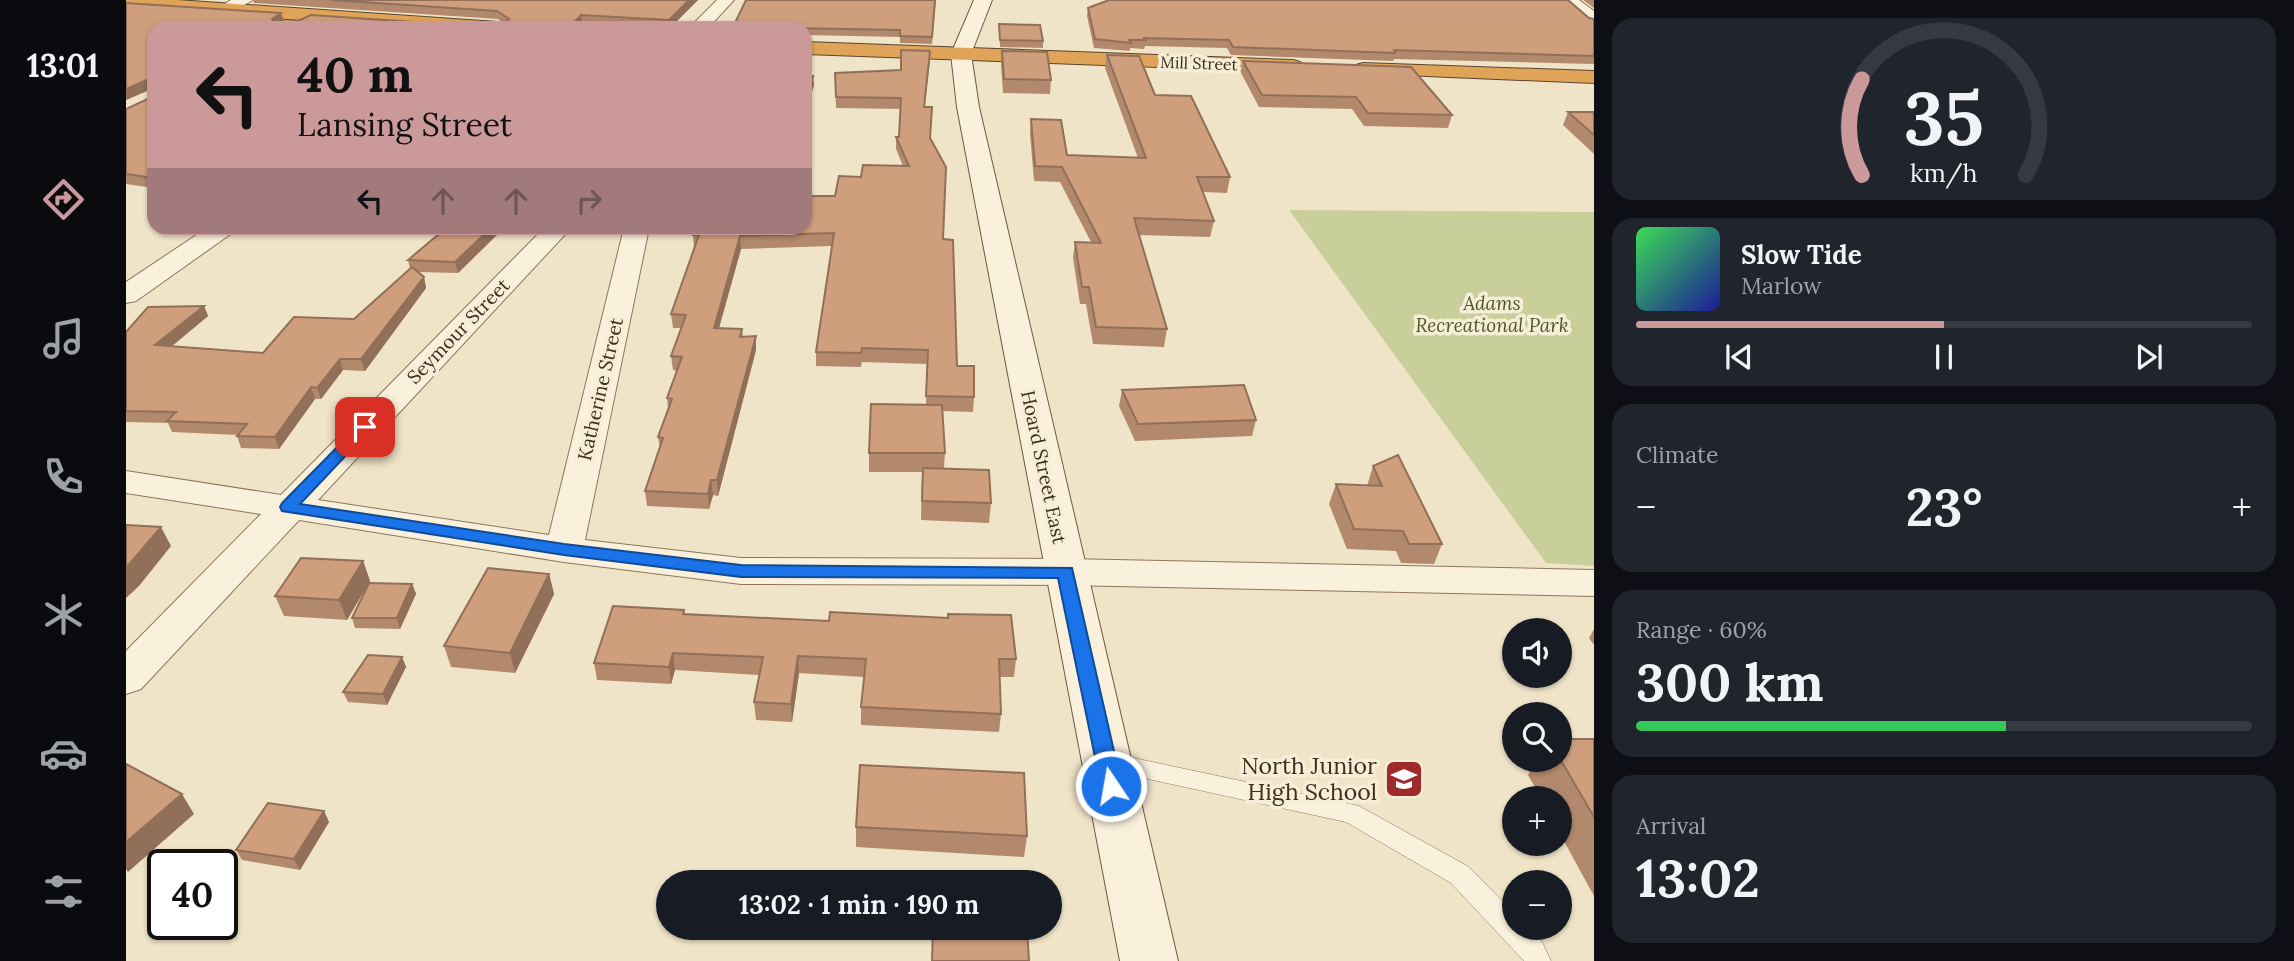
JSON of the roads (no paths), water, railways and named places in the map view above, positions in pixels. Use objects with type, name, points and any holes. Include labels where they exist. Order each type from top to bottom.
[{"type":"highway","points":[[126,2],[397,21]]},
{"type":"highway","name":"Mill Street","points":[[812,48],[1307,67]]},
{"type":"highway","points":[[1349,68],[1594,77]]},
{"type":"street","points":[[224,9],[245,0]]},
{"type":"street","points":[[705,21],[726,0]]},
{"type":"street","points":[[961,54],[983,0]]},
{"type":"street","points":[[1569,0],[1594,20]]},
{"type":"street","points":[[299,21],[311,15]]},
{"type":"street","name":"Hoard Street East","points":[[961,54],[968,107],[1149,961]]},
{"type":"street","points":[[126,295],[213,235]]},
{"type":"street","name":"Seymour Street","points":[[126,678],[551,235]]},
{"type":"street","name":"Katherine Street","points":[[564,550],[635,235]]},
{"type":"street","points":[[126,482],[564,550],[741,571],[1066,572],[1594,583]]},
{"type":"lane","points":[[1106,761],[1351,813],[1460,875],[1533,951],[1538,961]]},
{"type":"place","name":"North Junior High School","points":[[1404,779]]},
{"type":"park label","name":"Adams Recreational Park","points":[[1492,314]]}]
